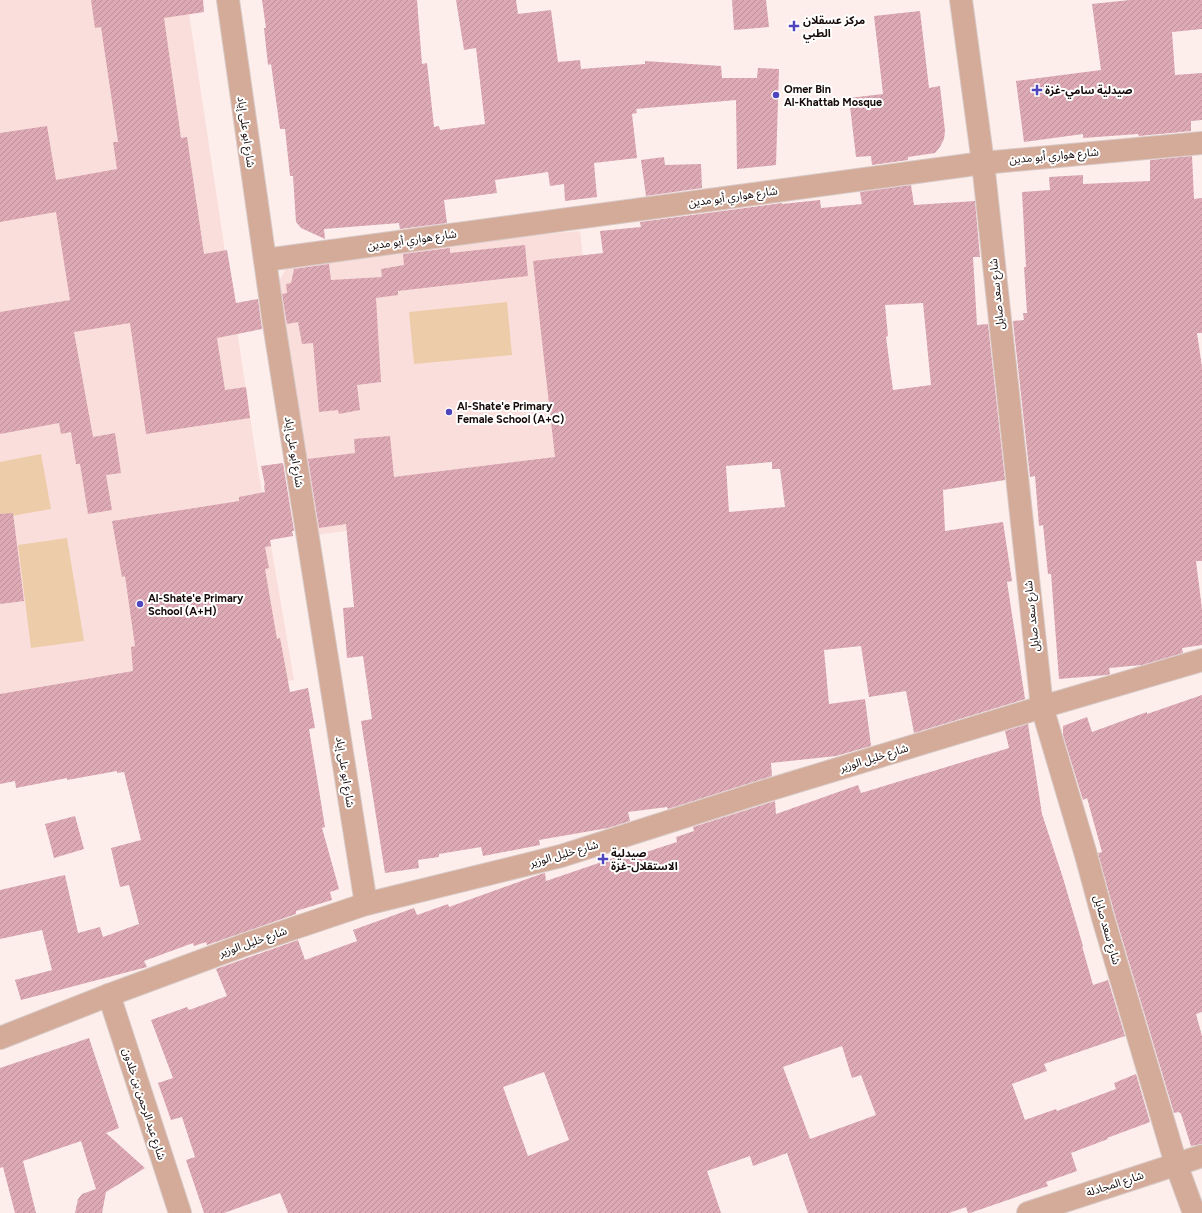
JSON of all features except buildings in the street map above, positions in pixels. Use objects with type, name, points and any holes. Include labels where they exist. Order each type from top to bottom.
[{"type":"street","name":"شارع ابو على إياد","points":[[228,0],[274,324],[366,904]]},
{"type":"street","name":"شارع سعد صايل","points":[[961,0],[983,163],[1042,707],[1176,1164],[1194,1213]]},
{"type":"street","name":"شارع هواري أبو مدين","points":[[265,260],[983,163],[1202,143]]},
{"type":"street","name":"شارع خليل الوزير","points":[[0,1038],[109,994],[244,945],[366,904],[561,856],[765,791],[1202,660]]},
{"type":"street","name":"شارع عبد الرحمن بن خلدون","points":[[109,994],[180,1213]]},
{"type":"street","name":"شارع المجادلة","points":[[1028,1213],[1202,1156]]},
{"type":"shaded area","points":[[0,0],[187,0],[258,469],[294,680],[0,726]]},
{"type":"shaded area","name":"Al-Shate'e Primary Female School (A+C)","points":[[580,231],[609,493],[317,535],[279,281],[294,256]]},
{"type":"shaded area","points":[[507,302],[512,355],[414,364],[409,312]]},
{"type":"shaded area","points":[[41,454],[51,509],[0,518],[0,462]]},
{"type":"shaded area","points":[[67,538],[84,641],[31,648],[18,545]]},
{"type":"place","name":"مركز عسقلان الطبي","points":[[794,26]]},
{"type":"place","name":"صيدلية سامي-غزة","points":[[1037,90]]},
{"type":"place","name":"Omer Bin Al-Khattab Mosque","points":[[776,95]]},
{"type":"place","name":"Al-Shate'e Primary Female School (A+C)","points":[[449,412]]},
{"type":"place","name":"Al-Shate'e Primary School (A+H)","points":[[140,604]]},
{"type":"place","name":"صيدلية الاستقلال-غزة","points":[[603,859]]}]
